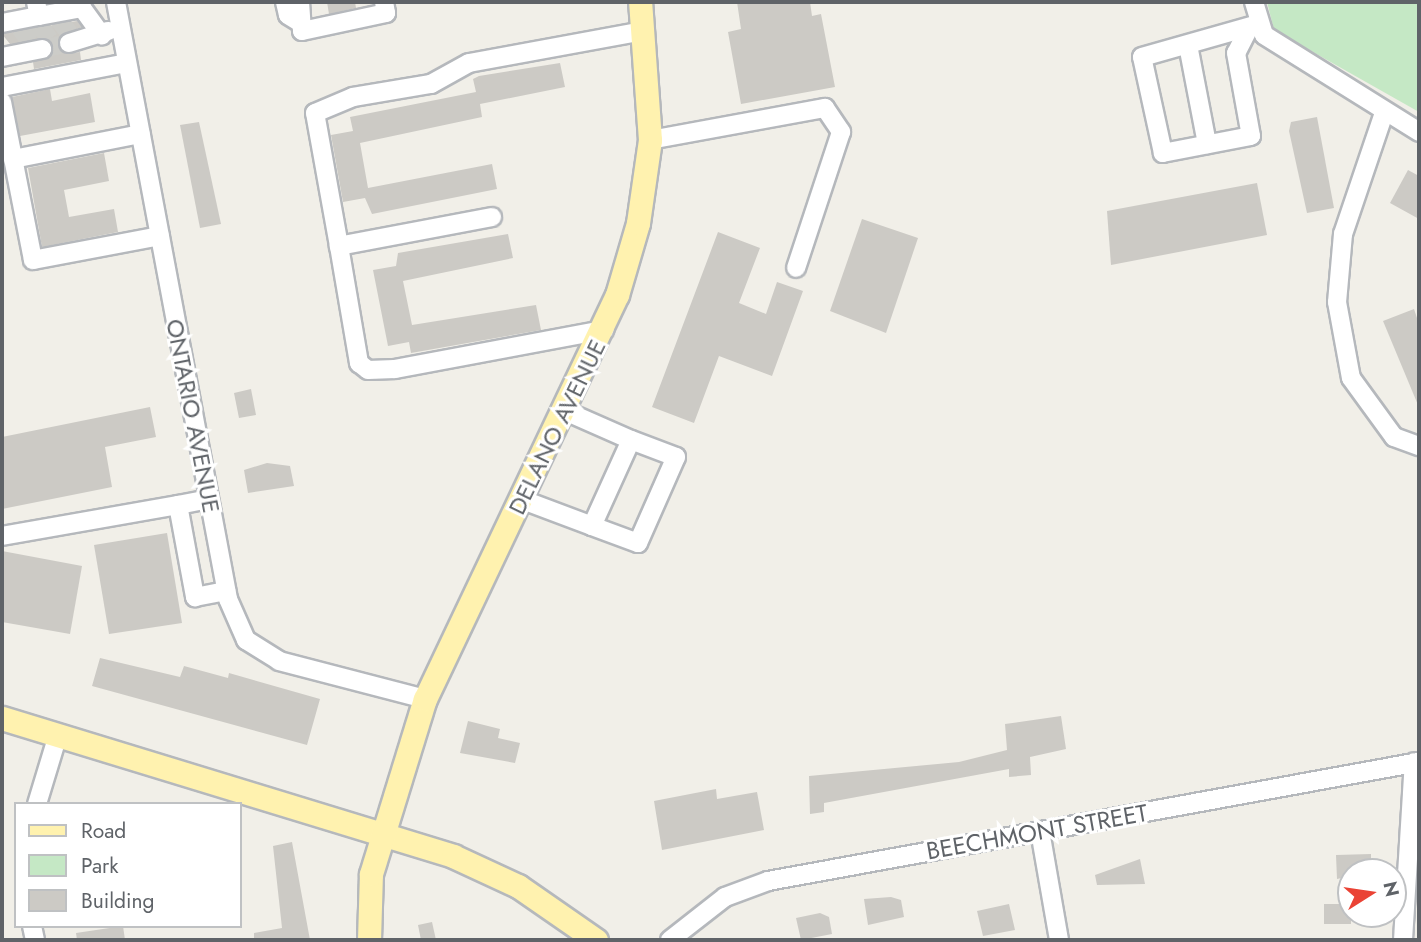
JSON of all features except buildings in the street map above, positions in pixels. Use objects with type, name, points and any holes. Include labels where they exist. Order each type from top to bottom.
[{"type":"main road","name":"DELANO AVENUE","points":[[369,940],[371,874],[425,699],[604,330],[638,223],[650,140],[640,2]]},
{"type":"main road","points":[[2,718],[57,738],[383,833],[518,886],[596,940]]},
{"type":"street","name":"ONTARIO AVENUE","points":[[116,2],[226,591],[246,640],[279,661],[425,699]]},
{"type":"street","points":[[285,2],[288,15],[299,22]]},
{"type":"street","points":[[300,2],[299,22],[302,31],[386,13],[384,2]]},
{"type":"street","points":[[1254,2],[1257,29],[1236,53],[1251,136],[1163,153],[1142,57],[1257,29],[1384,113],[1419,132]]},
{"type":"street","points":[[2,57],[41,28],[82,8],[102,36]]},
{"type":"street","points":[[41,28],[102,36],[119,22]]},
{"type":"street","points":[[604,330],[368,370],[359,363],[315,113],[353,97],[431,84],[469,63],[644,31]]},
{"type":"street","points":[[1188,45],[1208,144]]},
{"type":"street","points":[[2,87],[127,63]]},
{"type":"street","points":[[2,102],[33,260],[160,236]]},
{"type":"street","points":[[650,140],[825,108],[841,132],[796,268]]},
{"type":"street","points":[[1384,113],[1343,233],[1337,302],[1351,378],[1394,437],[1419,446]]},
{"type":"street","points":[[13,159],[141,134]]},
{"type":"street","points":[[340,246],[492,217]]},
{"type":"street","points":[[523,500],[638,543],[676,457],[565,411]]},
{"type":"street","points":[[592,526],[631,440]]},
{"type":"street","points":[[2,536],[209,499]]},
{"type":"street","points":[[178,505],[195,597],[226,591]]},
{"type":"street","points":[[38,802],[57,738]]},
{"type":"street","points":[[1403,940],[1416,762]]},
{"type":"street","name":"BEECHMONT STREET","points":[[670,940],[725,897],[768,881],[1416,762]]},
{"type":"street","points":[[1040,831],[1059,940]]},
{"type":"green space","points":[[1267,2],[1419,2],[1419,112],[1274,30]]},
{"type":"tunnel","points":[[59,20],[70,34]]},
{"type":"tunnel","points":[[39,24],[54,46]]},
{"type":"tunnel","points":[[20,28],[30,42]]},
{"type":"tunnel","points":[[42,49],[69,43]]}]
